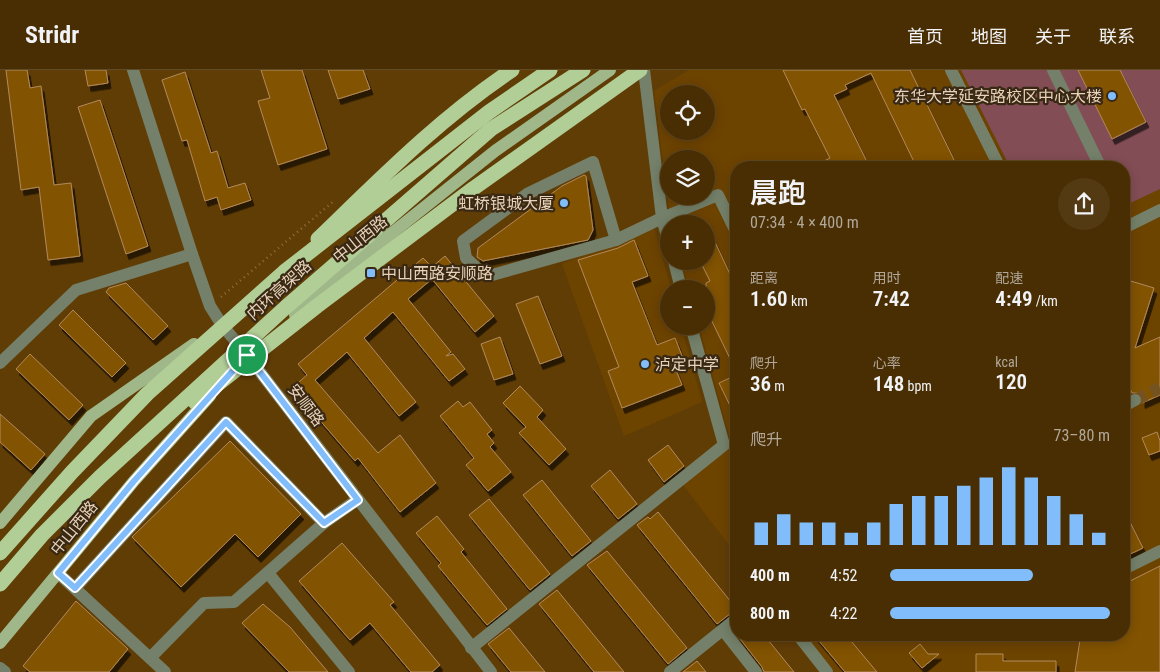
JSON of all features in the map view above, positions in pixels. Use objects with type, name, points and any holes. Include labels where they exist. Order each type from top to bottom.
[{"type":"highway","points":[[284,272],[403,155],[486,88],[512,70]]},
{"type":"highway","name":"内环高架路","points":[[0,553],[72,472],[147,394],[284,272],[490,112],[550,70]]},
{"type":"highway","name":"内环高架路","points":[[0,584],[42,535],[100,476],[286,307],[491,129],[583,70]]},
{"type":"highway","points":[[100,476],[317,306],[466,194],[640,70]]},
{"type":"main road","name":"中山西路","points":[[0,523],[91,416],[222,325],[413,168],[550,70]]},
{"type":"main road","name":"中山西路","points":[[0,643],[134,481],[247,355],[362,258],[495,151],[610,70]]},
{"type":"street","name":"安顺路","points":[[133,70],[210,306],[222,325],[491,672]]},
{"type":"street","points":[[644,70],[662,215]]},
{"type":"street","points":[[951,70],[996,161]]},
{"type":"street","points":[[1054,70],[1098,161]]},
{"type":"street","points":[[616,240],[593,162],[527,194],[463,241],[466,258],[480,271],[492,275],[616,240],[660,219]]},
{"type":"street","points":[[669,215],[718,195],[730,220]]},
{"type":"street","points":[[1130,221],[1160,210]]},
{"type":"street","points":[[0,363],[76,290],[192,254]]},
{"type":"street","points":[[471,648],[724,445],[693,335]]},
{"type":"street","points":[[75,588],[226,422],[324,523]]},
{"type":"street","points":[[150,658],[204,604],[234,602],[324,523],[358,500]]},
{"type":"street","points":[[1130,566],[1160,551]]},
{"type":"street","points":[[58,573],[165,672]]},
{"type":"street","points":[[268,573],[349,672]]},
{"type":"street","points":[[670,672],[730,625]]},
{"type":"street","points":[[723,630],[730,639]]},
{"type":"street","points":[[732,641],[756,672]]},
{"type":"street","points":[[803,641],[827,672]]},
{"type":"street","points":[[0,668],[5,672]]},
{"type":"shaded area","points":[[689,70],[1160,70],[1160,672],[826,672],[803,641],[1130,641],[1130,161],[730,161],[730,438],[701,335],[715,335],[715,280],[686,280],[684,270],[715,270],[715,215],[670,215],[669,205],[715,205],[715,150],[662,150],[660,140],[715,140],[715,85],[664,85]]},
{"type":"shaded area","points":[[961,70],[1160,70],[1160,189],[1130,203],[1130,161],[1007,161]]},
{"type":"shaded area","points":[[660,87],[660,138],[654,91]]},
{"type":"shaded area","name":"泸定中学","points":[[654,228],[660,250],[660,270],[666,270],[668,280],[660,280],[660,335],[683,335],[702,402],[624,436],[562,264]]},
{"type":"shaded area","points":[[730,438],[730,546],[680,481]]},
{"type":"building","points":[[6,70],[27,70],[30,88],[41,86],[54,185],[71,183],[80,256],[48,260],[39,187],[21,190]]},
{"type":"building","points":[[85,70],[106,70],[108,83],[88,86]]},
{"type":"building","points":[[261,70],[302,70],[327,149],[278,165],[258,101],[270,98]]},
{"type":"building","points":[[328,70],[363,70],[370,89],[338,99]]},
{"type":"building","points":[[783,70],[910,70],[955,161],[914,161],[871,73],[845,85],[847,89],[834,95],[867,161],[824,161],[830,158],[805,109],[802,110]]},
{"type":"building","name":"东华大学延安路校区中心大楼","points":[[1078,70],[1120,70],[1146,122],[1112,139]]},
{"type":"building","points":[[185,72],[211,153],[217,151],[228,188],[245,183],[251,200],[221,210],[217,197],[205,201],[187,140],[182,141],[162,80]]},
{"type":"building","points":[[100,100],[148,246],[126,254],[78,107]]},
{"type":"building","name":"虹桥银城大厦","points":[[584,175],[586,176],[593,230],[588,240],[483,261],[477,257],[478,248],[562,186]]},
{"type":"building","points":[[634,240],[648,276],[632,282],[657,345],[675,338],[684,361],[674,365],[682,385],[622,408],[608,371],[619,367],[578,260],[618,248]]},
{"type":"building","points":[[715,242],[730,274],[730,359],[715,328],[715,280],[710,280],[704,270],[715,270]]},
{"type":"building","points":[[445,256],[494,316],[475,332],[432,279],[408,299],[451,352],[446,356],[453,354],[465,369],[449,381],[393,312],[364,338],[416,402],[399,416],[347,352],[315,380],[378,453],[400,435],[436,483],[400,512],[358,458],[355,461],[292,388],[307,375],[298,364],[423,258],[432,267]]},
{"type":"building","points":[[1130,281],[1154,288],[1135,348],[1160,337],[1160,395],[1142,403],[1142,396],[1139,393],[1132,393],[1130,388]]},
{"type":"building","points":[[126,283],[168,326],[153,340],[106,292],[109,288]]},
{"type":"building","points":[[538,296],[562,356],[540,364],[516,304]]},
{"type":"building","points":[[73,310],[126,363],[112,377],[59,325]]},
{"type":"building","points":[[500,337],[513,374],[494,380],[481,344]]},
{"type":"building","points":[[30,354],[83,405],[69,420],[16,369]]},
{"type":"building","points":[[730,378],[730,406],[719,383]]},
{"type":"building","points":[[520,386],[543,410],[537,417],[566,449],[549,465],[519,433],[526,427],[503,403]]},
{"type":"building","points":[[458,401],[463,407],[470,402],[492,430],[487,434],[494,443],[490,447],[511,472],[488,491],[466,465],[474,458],[440,416]]},
{"type":"building","points":[[0,414],[45,454],[31,470],[0,442]]},
{"type":"building","points":[[1157,432],[1160,441],[1160,451],[1149,455],[1142,438]]},
{"type":"building","points":[[230,441],[301,514],[258,557],[235,534],[181,587],[132,537]]},
{"type":"building","points":[[668,445],[684,466],[664,482],[648,460]]},
{"type":"building","points":[[610,470],[637,504],[618,519],[591,486]]},
{"type":"building","points":[[542,480],[591,541],[572,556],[523,495]]},
{"type":"building","points":[[489,499],[550,574],[530,590],[469,515]]},
{"type":"building","points":[[658,512],[730,601],[730,614],[717,624],[637,525],[648,517],[650,519]]},
{"type":"building","points":[[437,516],[464,549],[461,552],[507,609],[487,625],[438,566],[441,563],[416,533]]},
{"type":"building","points":[[1130,522],[1143,548],[1130,554]]},
{"type":"building","points":[[342,543],[394,602],[390,605],[440,665],[432,672],[411,672],[370,623],[350,640],[299,581]]},
{"type":"building","points":[[607,551],[687,648],[668,664],[587,565]]},
{"type":"building","points":[[1160,566],[1160,672],[1075,672],[1080,641],[1130,641],[1130,581]]},
{"type":"building","points":[[557,590],[624,672],[594,672],[539,604]]},
{"type":"building","points":[[76,601],[128,649],[109,672],[30,672],[23,666]]},
{"type":"building","points":[[263,604],[290,627],[328,672],[289,672],[242,623]]},
{"type":"building","points":[[509,628],[545,672],[511,672],[488,644]]},
{"type":"building","points":[[742,641],[769,641],[794,672],[764,672]]},
{"type":"building","points":[[819,641],[851,641],[877,672],[845,672]]},
{"type":"building","points":[[920,644],[928,654],[939,654],[922,668],[909,653]]},
{"type":"building","points":[[976,654],[1003,654],[1003,661],[1056,661],[1056,672],[976,672]]},
{"type":"building","points":[[697,661],[706,672],[683,672]]},
{"type":"tunnel","points":[[1135,400],[1160,388]]},
{"type":"place","name":"东华大学延安路校区中心大楼","points":[[1112,96]]},
{"type":"place","name":"虹桥银城大厦","points":[[564,203]]},
{"type":"place","name":"中山西路安顺路","points":[[371,273]]},
{"type":"place","name":"泸定中学","points":[[645,364]]},
{"type":"route","points":[[247,355],[358,500],[324,523],[226,422],[75,588],[58,573],[134,481],[247,355]]}]
